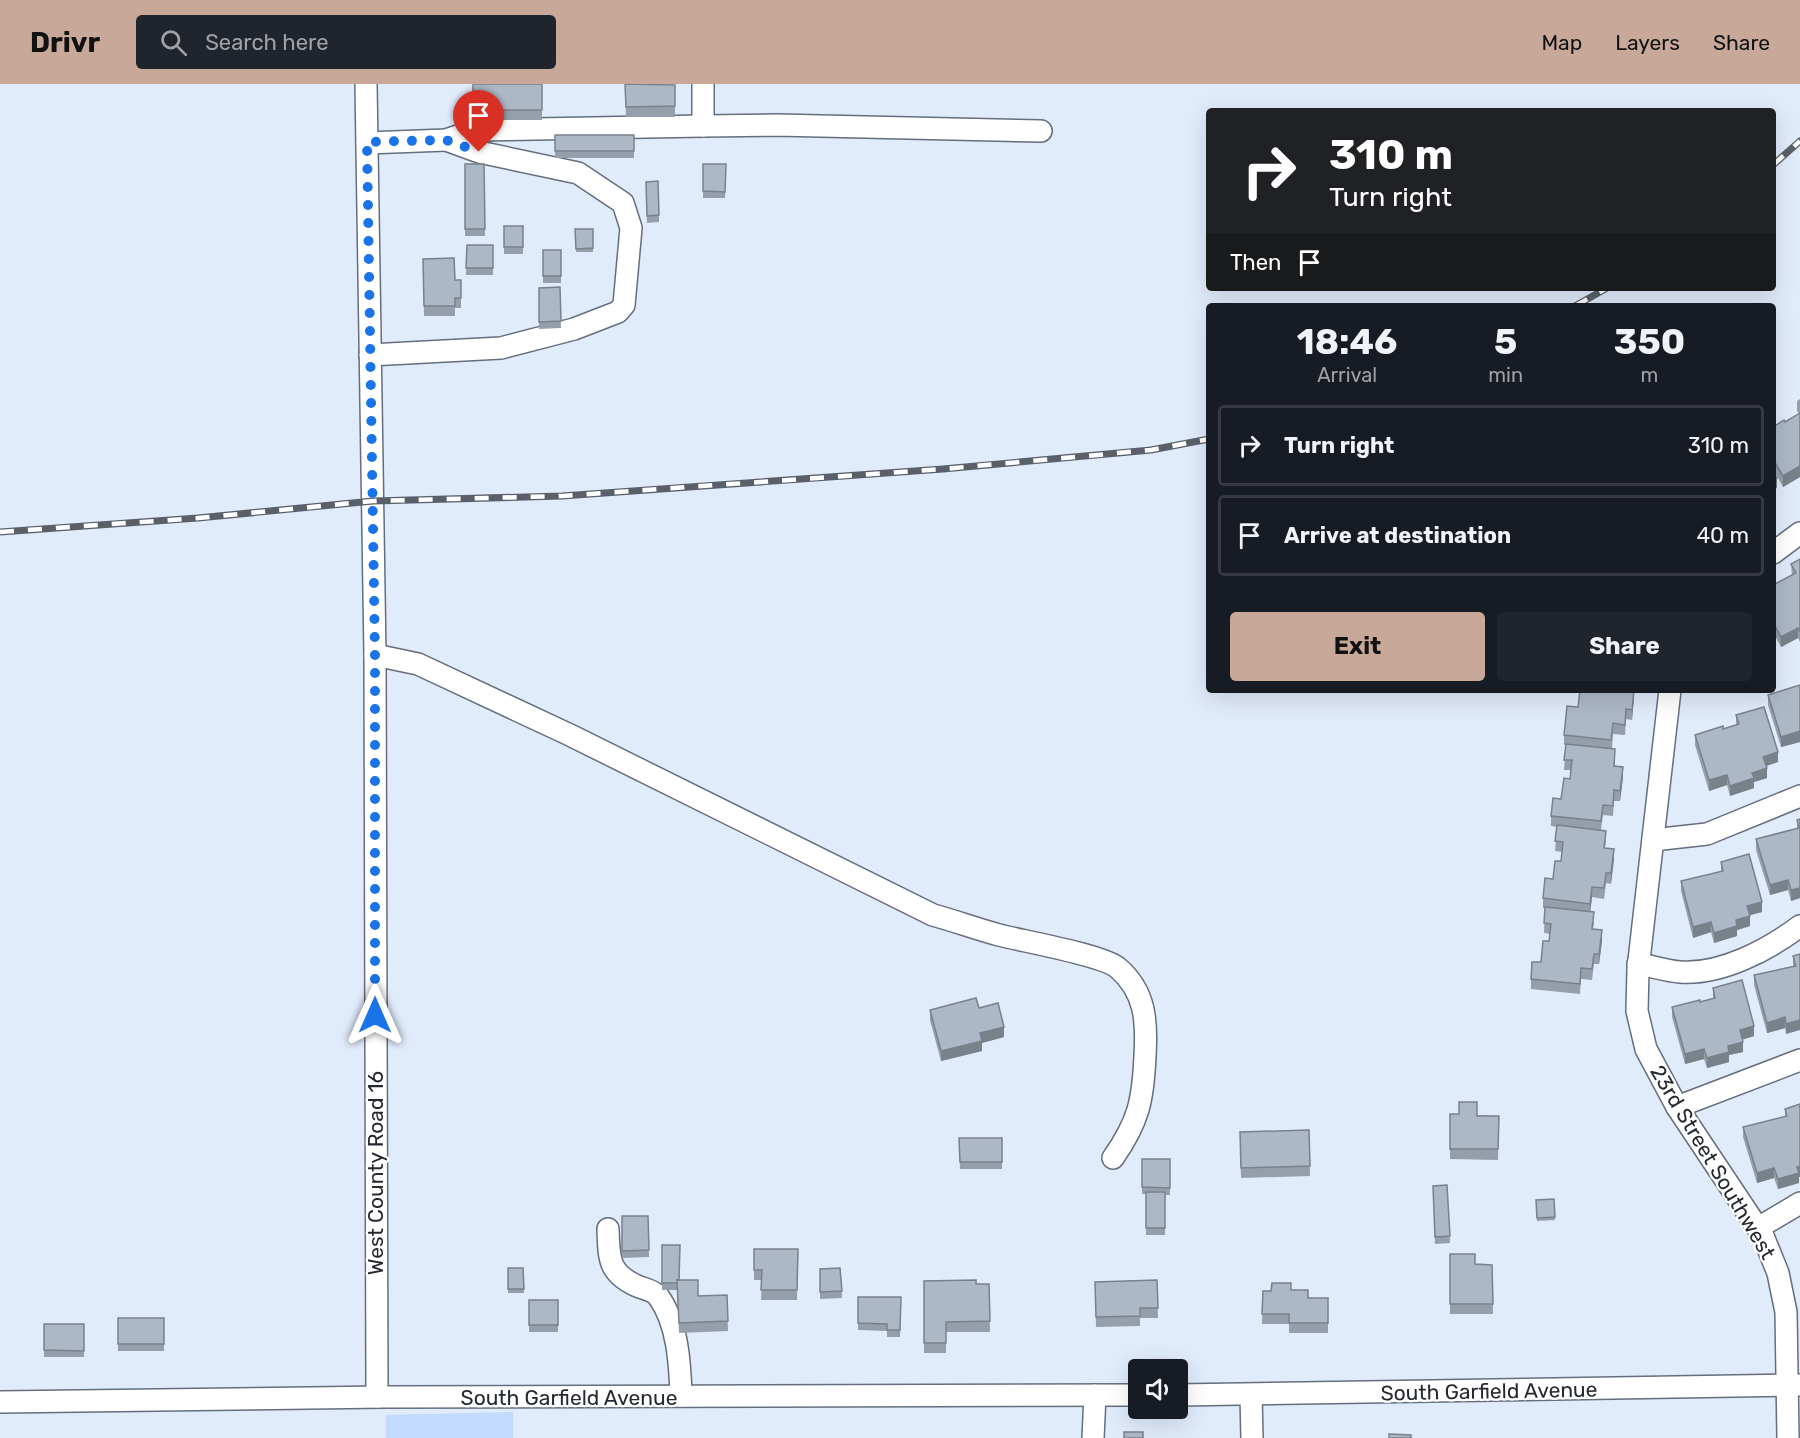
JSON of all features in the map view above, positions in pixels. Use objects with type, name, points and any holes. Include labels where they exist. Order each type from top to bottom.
[{"type":"street","name":"West County Road 16","points":[[366,84],[375,655],[377,1397]]},
{"type":"street","points":[[703,84],[703,126]]},
{"type":"street","points":[[367,142],[446,140],[476,130],[703,126],[777,125],[1041,131]]},
{"type":"street","points":[[370,355],[501,348],[574,329],[618,312],[624,305],[632,228],[623,203],[578,173],[479,152],[446,140]]},
{"type":"street","points":[[1776,551],[1800,533]]},
{"type":"street","points":[[375,655],[418,664],[933,915],[996,934],[1087,956],[1117,967],[1142,1000],[1146,1031],[1143,1099],[1128,1137],[1113,1158]]},
{"type":"street","name":"23rd Street Southwest","points":[[1670,693],[1638,964],[1636,1011],[1646,1049],[1677,1107],[1758,1228],[1778,1273],[1786,1312],[1794,1385],[1788,1438]]},
{"type":"street","points":[[1653,840],[1707,834],[1800,796]]},
{"type":"street","points":[[1638,964],[1681,972],[1725,966],[1775,945],[1800,926]]},
{"type":"street","points":[[1677,1107],[1800,1060]]},
{"type":"street","points":[[1758,1228],[1800,1203]]},
{"type":"street","points":[[608,1229],[609,1255],[615,1273],[653,1292],[667,1315],[678,1354],[681,1396]]},
{"type":"street","name":"South Garfield Avenue","points":[[1188,1395],[1794,1385]]},
{"type":"street","points":[[1093,1438],[1095,1395]]},
{"type":"street","name":"South Garfield Avenue","points":[[0,1402],[377,1397],[1128,1395]]},
{"type":"street","points":[[1251,1395],[1252,1438]]},
{"type":"shaded area","points":[[513,1412],[513,1438],[386,1438],[386,1415]]},
{"type":"building","points":[[473,84],[542,84],[542,110],[473,110]]},
{"type":"building","points":[[625,84],[675,85],[675,106],[626,107]]},
{"type":"building","points":[[555,135],[634,135],[634,151],[555,151]]},
{"type":"building","points":[[465,164],[484,164],[485,229],[465,229]]},
{"type":"building","points":[[703,164],[726,164],[725,192],[703,191]]},
{"type":"building","points":[[658,181],[659,215],[647,216],[646,182]]},
{"type":"building","points":[[504,226],[523,226],[523,247],[504,247]]},
{"type":"building","points":[[575,229],[593,229],[593,248],[576,249]]},
{"type":"building","points":[[467,245],[493,245],[493,268],[466,268]]},
{"type":"building","points":[[543,250],[561,250],[561,276],[543,276]]},
{"type":"building","points":[[454,258],[455,280],[461,280],[461,298],[455,298],[455,306],[424,306],[423,259]]},
{"type":"building","points":[[560,287],[561,321],[539,322],[539,288]]},
{"type":"building","points":[[1800,413],[1800,466],[1783,476],[1776,464],[1776,425],[1784,420],[1785,422]]},
{"type":"building","points":[[1800,559],[1800,632],[1798,628],[1781,637],[1776,628],[1776,583],[1796,573],[1791,564]]},
{"type":"building","points":[[1800,685],[1800,731],[1781,737],[1768,695]]},
{"type":"building","points":[[1580,693],[1634,693],[1632,710],[1626,709],[1625,725],[1613,723],[1611,740],[1564,735],[1567,706],[1578,707]]},
{"type":"building","points":[[1764,707],[1778,752],[1763,757],[1767,768],[1752,773],[1754,778],[1730,786],[1727,775],[1709,780],[1695,735],[1723,726],[1723,729],[1739,724],[1736,715]]},
{"type":"building","points":[[1566,744],[1615,749],[1614,766],[1623,767],[1620,791],[1614,790],[1613,806],[1603,805],[1601,821],[1551,816],[1553,798],[1561,799],[1564,778],[1570,779],[1572,760],[1564,760]]},
{"type":"building","points":[[1800,819],[1800,888],[1791,890],[1788,880],[1770,885],[1756,839],[1799,828],[1797,820]]},
{"type":"building","points":[[1557,825],[1606,831],[1604,848],[1614,849],[1611,873],[1606,873],[1604,888],[1592,887],[1590,904],[1543,898],[1545,878],[1553,879],[1555,861],[1561,861],[1563,842],[1555,841]]},
{"type":"building","points":[[1749,854],[1762,902],[1747,906],[1750,916],[1736,920],[1737,926],[1714,933],[1711,922],[1693,927],[1681,881],[1723,871],[1721,862]]},
{"type":"building","points":[[1545,907],[1594,912],[1592,929],[1602,930],[1599,954],[1594,954],[1592,969],[1581,968],[1580,984],[1531,979],[1532,962],[1541,962],[1543,941],[1549,941],[1551,924],[1544,923]]},
{"type":"building","points":[[1800,954],[1800,1020],[1786,1024],[1785,1017],[1767,1023],[1754,975],[1796,966],[1793,956]]},
{"type":"building","points":[[1742,980],[1754,1026],[1740,1030],[1743,1042],[1728,1046],[1729,1052],[1707,1058],[1704,1049],[1685,1054],[1672,1007],[1715,998],[1713,988]]},
{"type":"building","points":[[976,998],[979,1008],[998,1003],[1004,1027],[980,1033],[982,1041],[941,1051],[930,1010]]},
{"type":"building","points":[[1459,1102],[1477,1102],[1477,1116],[1499,1116],[1498,1149],[1450,1149],[1450,1114],[1459,1114]]},
{"type":"building","points":[[1800,1104],[1800,1166],[1797,1167],[1799,1173],[1778,1179],[1774,1168],[1757,1173],[1743,1127],[1787,1116],[1785,1109]]},
{"type":"building","points":[[1309,1130],[1310,1166],[1241,1168],[1240,1132]]},
{"type":"building","points":[[959,1138],[1002,1138],[1002,1162],[960,1162]]},
{"type":"building","points":[[1142,1159],[1170,1159],[1170,1188],[1142,1187]]},
{"type":"building","points":[[1447,1185],[1450,1236],[1435,1237],[1433,1186]]},
{"type":"building","points":[[1146,1192],[1165,1192],[1165,1228],[1146,1228]]},
{"type":"building","points":[[1554,1199],[1555,1217],[1537,1218],[1536,1200]]},
{"type":"building","points":[[622,1216],[648,1216],[649,1250],[622,1251]]},
{"type":"building","points":[[662,1245],[680,1245],[678,1283],[662,1283]]},
{"type":"building","points":[[754,1249],[798,1249],[797,1290],[761,1290],[762,1270],[754,1270]]},
{"type":"building","points":[[1450,1254],[1475,1254],[1475,1264],[1492,1265],[1493,1304],[1450,1304]]},
{"type":"building","points":[[508,1268],[523,1268],[524,1289],[508,1289]]},
{"type":"building","points":[[840,1268],[842,1291],[820,1292],[820,1269]]},
{"type":"building","points":[[677,1280],[698,1280],[698,1296],[727,1295],[728,1321],[679,1323]]},
{"type":"building","points":[[976,1280],[976,1284],[989,1284],[990,1321],[946,1322],[946,1343],[924,1343],[924,1281]]},
{"type":"building","points":[[1157,1280],[1158,1308],[1140,1308],[1140,1316],[1096,1317],[1095,1282]]},
{"type":"building","points":[[1272,1283],[1291,1283],[1291,1290],[1308,1290],[1308,1298],[1328,1298],[1328,1323],[1289,1323],[1289,1314],[1262,1314],[1263,1291],[1271,1291]]},
{"type":"building","points":[[858,1297],[901,1297],[900,1330],[887,1330],[887,1324],[858,1323]]},
{"type":"building","points":[[529,1300],[558,1300],[558,1325],[529,1325]]},
{"type":"building","points":[[118,1318],[164,1318],[164,1344],[118,1344]]},
{"type":"building","points":[[44,1324],[84,1324],[84,1351],[44,1350]]},
{"type":"building","points":[[1124,1432],[1143,1432],[1143,1438],[1124,1438]]},
{"type":"building","points":[[1389,1434],[1411,1435],[1411,1438],[1389,1438]]},
{"type":"railway","points":[[1776,162],[1800,141]]},
{"type":"railway","points":[[1580,303],[1602,291]]},
{"type":"railway","points":[[0,532],[198,518],[373,501],[562,496],[943,469],[1151,450],[1206,440]]},
{"type":"route","points":[[375,1015],[375,655],[367,142],[446,140],[479,152]]}]
